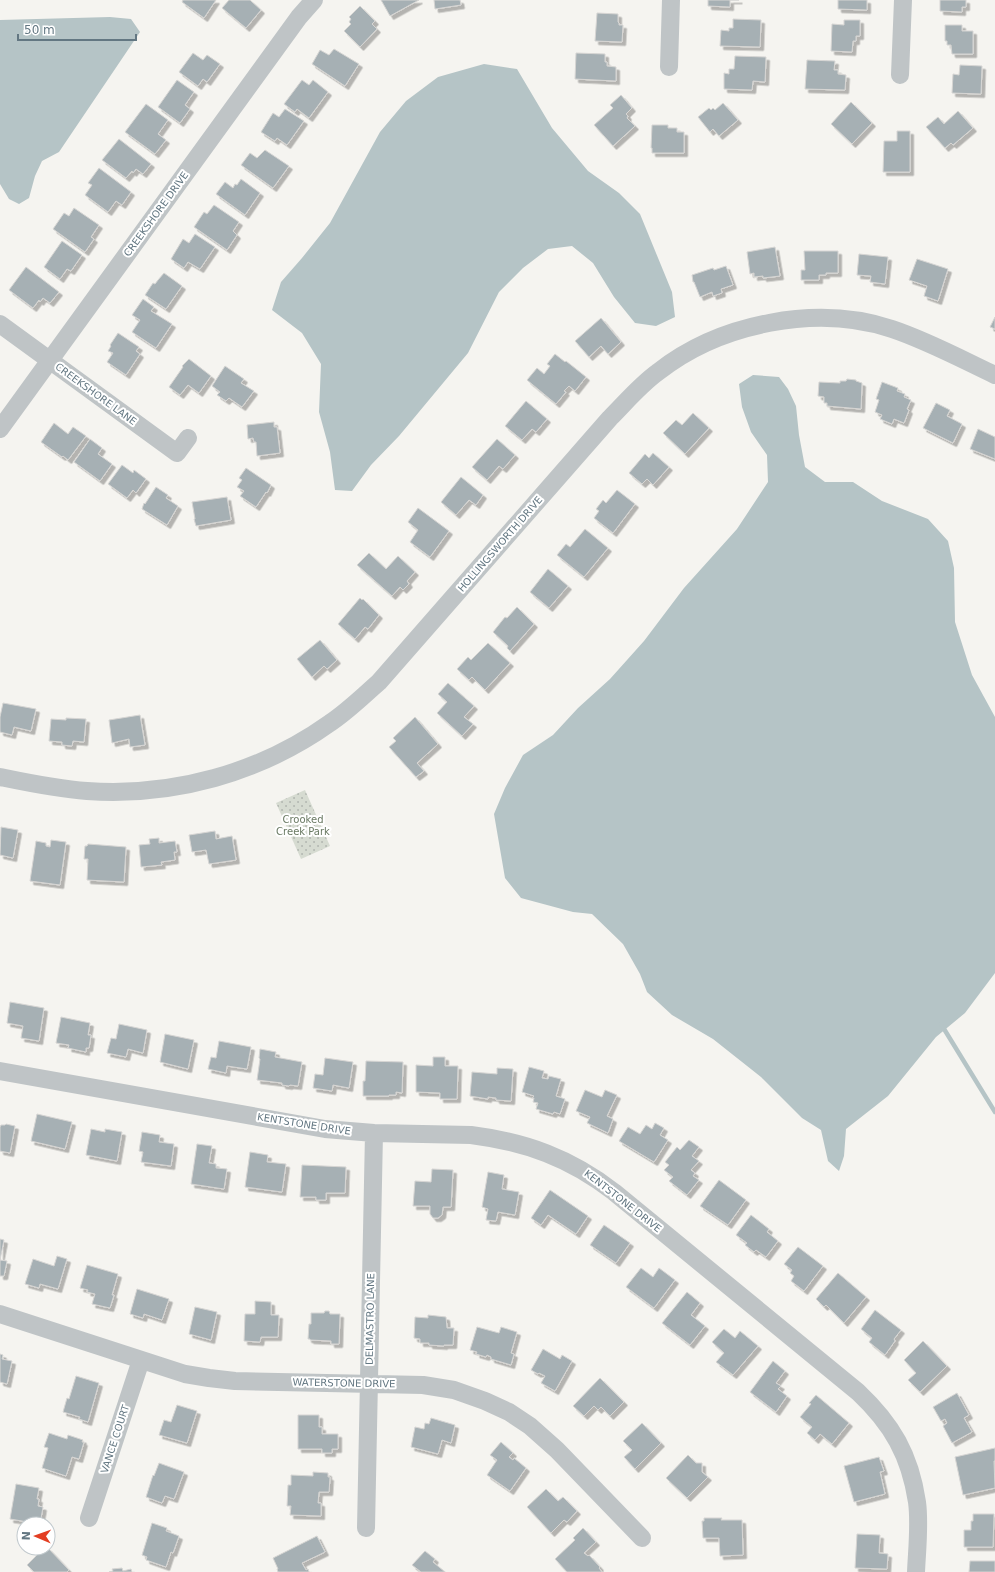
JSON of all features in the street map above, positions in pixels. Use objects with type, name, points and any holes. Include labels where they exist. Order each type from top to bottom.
[{"type":"street","name":"CREEKSHORE DRIVE","points":[[0,429],[299,17],[314,0]]},
{"type":"street","points":[[669,67],[672,0]]},
{"type":"street","points":[[900,75],[902,0]]},
{"type":"street","name":"HOLLINGSWORTH DRIVE","points":[[0,777],[52,787],[85,791],[123,792],[160,789],[197,783],[246,768],[276,755],[309,737],[340,716],[379,682],[610,418],[632,395],[668,364],[696,348],[720,337],[750,327],[785,320],[849,320],[879,326],[909,336],[995,375]]},
{"type":"street","name":"CREEKSHORE LANE","points":[[0,324],[177,453],[188,438]]},
{"type":"street","name":"KENTSTONE DRIVE","points":[[0,1071],[315,1128],[374,1133],[471,1135],[508,1141],[541,1150],[569,1163],[596,1178],[614,1192],[858,1392],[884,1418],[903,1450],[914,1485],[917,1503],[916,1572]]},
{"type":"street","name":"DELMASTRO LANE","points":[[366,1528],[374,1133]]},
{"type":"street","name":"WATERSTONE DRIVE","points":[[0,1314],[185,1374],[217,1380],[417,1384],[446,1388],[481,1399],[508,1412],[545,1438],[642,1538]]},
{"type":"street","name":"VANCE COURT","points":[[89,1518],[141,1360]]},
{"type":"green space","name":"Crooked Creek Park","points":[[305,790],[330,846],[301,859],[276,803]]},
{"type":"shaded area","points":[[110,17],[131,19],[140,32],[59,152],[42,161],[35,176],[29,198],[19,204],[9,199],[0,184],[0,20]]},
{"type":"shaded area","points":[[484,64],[517,69],[552,128],[588,171],[619,193],[640,214],[672,292],[675,317],[656,326],[635,323],[614,297],[593,263],[572,246],[548,249],[523,268],[499,292],[468,353],[399,436],[371,465],[352,491],[335,490],[330,452],[319,412],[321,364],[302,333],[272,310],[281,282],[330,223],[380,132],[406,101],[438,77]]},
{"type":"shaded area","points":[[753,375],[779,377],[788,389],[796,406],[799,435],[805,467],[825,482],[853,482],[882,501],[928,519],[948,541],[954,568],[955,622],[972,675],[995,717],[995,973],[965,1013],[936,1037],[888,1096],[846,1129],[844,1156],[839,1171],[828,1161],[821,1130],[802,1118],[761,1077],[713,1039],[672,1015],[647,992],[640,974],[623,944],[592,914],[573,912],[521,898],[505,878],[494,814],[505,788],[523,755],[553,735],[578,708],[610,679],[644,641],[684,588],[737,529],[768,482],[767,455],[751,432],[742,407],[739,384]]},
{"type":"building","points":[[183,0],[216,0],[204,18],[182,2]]},
{"type":"building","points":[[229,0],[250,0],[261,10],[246,28],[222,8]]},
{"type":"building","points":[[381,0],[419,0],[390,16]]},
{"type":"building","points":[[434,0],[460,0],[461,5],[435,9]]},
{"type":"building","points":[[708,0],[730,0],[730,7],[708,6]]},
{"type":"building","points":[[838,0],[867,0],[867,10],[838,9]]},
{"type":"building","points":[[940,0],[966,0],[966,7],[962,7],[962,12],[940,11]]},
{"type":"building","points":[[360,6],[375,21],[372,24],[377,29],[360,47],[344,31],[351,24],[349,22],[351,19],[349,17]]},
{"type":"building","points":[[597,13],[618,14],[619,25],[623,25],[622,42],[595,41]]},
{"type":"building","points":[[733,19],[761,20],[760,47],[720,46],[721,30],[729,31],[729,28],[733,28]]},
{"type":"building","points":[[844,20],[860,20],[860,36],[856,36],[856,41],[853,41],[852,52],[831,51],[832,24],[844,25]]},
{"type":"building","points":[[945,25],[962,25],[962,31],[973,31],[973,54],[952,54],[951,45],[947,45],[947,41],[945,41]]},
{"type":"building","points":[[334,49],[359,64],[345,86],[312,64],[320,50],[329,55]]},
{"type":"building","points":[[193,53],[203,60],[207,55],[220,64],[207,82],[203,79],[198,86],[179,72]]},
{"type":"building","points":[[576,53],[605,54],[605,62],[607,62],[607,66],[616,67],[616,81],[575,79]]},
{"type":"building","points":[[735,56],[766,57],[765,82],[753,81],[752,90],[724,89],[724,73],[729,74],[729,69],[734,69]]},
{"type":"building","points":[[807,60],[835,61],[834,70],[838,70],[838,74],[846,75],[845,90],[805,89]]},
{"type":"building","points":[[960,65],[982,66],[981,94],[952,93],[953,74],[959,75]]},
{"type":"building","points":[[177,80],[194,92],[185,105],[190,109],[180,123],[158,107]]},
{"type":"building","points":[[302,80],[309,85],[313,80],[328,92],[309,118],[297,109],[295,112],[284,104]]},
{"type":"building","points":[[621,95],[632,108],[626,114],[628,116],[627,118],[635,126],[613,146],[594,125],[613,108],[610,105]]},
{"type":"building","points":[[851,102],[872,123],[852,144],[831,124]]},
{"type":"building","points":[[723,103],[738,120],[719,136],[713,129],[710,132],[698,117],[709,108],[711,110],[713,108],[715,110]]},
{"type":"building","points":[[146,104],[168,120],[158,134],[166,140],[155,154],[125,132]]},
{"type":"building","points":[[285,109],[304,121],[287,145],[277,138],[275,141],[261,132],[273,113],[279,117]]},
{"type":"building","points":[[958,111],[973,128],[953,145],[951,143],[945,148],[926,127],[938,117],[944,124]]},
{"type":"building","points":[[652,125],[668,125],[668,128],[677,128],[677,132],[684,132],[684,153],[652,153]]},
{"type":"building","points":[[897,131],[910,131],[910,172],[883,172],[884,141],[897,141]]},
{"type":"building","points":[[119,139],[151,164],[143,174],[136,169],[126,178],[102,160]]},
{"type":"building","points":[[265,150],[289,166],[273,188],[241,165],[250,153],[257,158]]},
{"type":"building","points":[[99,168],[131,192],[122,205],[116,201],[108,212],[85,195],[92,185],[88,183]]},
{"type":"building","points":[[241,179],[260,193],[245,215],[216,194],[225,182],[233,188]]},
{"type":"building","points":[[214,205],[239,222],[233,231],[237,235],[227,250],[194,227],[204,212],[207,214]]},
{"type":"building","points":[[74,208],[99,225],[91,237],[94,239],[85,252],[53,229],[64,213],[69,216]]},
{"type":"building","points":[[195,234],[215,247],[200,269],[188,262],[184,268],[171,259],[183,239],[189,243]]},
{"type":"building","points":[[62,241],[82,255],[71,271],[67,269],[60,279],[44,267]]},
{"type":"building","points":[[775,247],[780,276],[763,278],[763,276],[754,277],[754,273],[750,274],[747,252]]},
{"type":"building","points":[[804,251],[838,251],[838,273],[826,273],[826,275],[819,275],[819,280],[801,280],[801,270],[805,270]]},
{"type":"building","points":[[859,254],[888,257],[885,284],[870,282],[871,276],[857,275]]},
{"type":"building","points":[[917,259],[948,269],[938,301],[924,296],[927,286],[909,280]]},
{"type":"building","points":[[726,266],[733,285],[721,289],[722,293],[713,296],[712,292],[700,297],[693,282],[692,275],[713,268],[714,270]]},
{"type":"building","points":[[26,267],[59,292],[50,303],[43,298],[40,302],[39,300],[33,308],[9,290]]},
{"type":"building","points":[[164,273],[182,286],[166,309],[145,295],[153,283],[155,284]]},
{"type":"building","points":[[143,299],[154,307],[151,311],[172,324],[156,348],[132,332],[140,320],[132,315]]},
{"type":"building","points":[[995,317],[995,329],[990,327]]},
{"type":"building","points":[[601,318],[621,342],[608,354],[601,346],[589,357],[575,341]]},
{"type":"building","points":[[118,333],[139,347],[136,351],[140,354],[126,375],[107,362],[113,353],[108,351],[111,346],[110,345]]},
{"type":"building","points":[[555,354],[586,377],[575,391],[569,386],[556,404],[527,380],[537,368],[544,374],[550,366],[547,364]]},
{"type":"building","points":[[189,359],[211,376],[199,393],[188,385],[180,395],[169,387],[183,367],[182,366]]},
{"type":"building","points":[[225,366],[244,379],[241,383],[254,391],[242,407],[229,398],[226,401],[217,395],[220,392],[212,386]]},
{"type":"building","points":[[847,379],[856,380],[862,383],[861,409],[827,406],[827,403],[824,403],[824,397],[818,396],[819,382],[840,383],[840,381],[846,381]]},
{"type":"building","points":[[882,382],[898,388],[897,391],[905,394],[904,397],[911,400],[907,409],[909,410],[904,423],[894,419],[892,424],[880,419],[882,415],[875,412],[879,400],[876,399]]},
{"type":"building","points":[[526,401],[547,419],[536,432],[532,429],[522,440],[505,426]]},
{"type":"building","points":[[936,403],[950,410],[947,416],[962,424],[953,443],[923,428]]},
{"type":"building","points":[[693,413],[709,428],[685,454],[663,433],[676,420],[682,425]]},
{"type":"building","points":[[274,422],[274,427],[277,427],[280,453],[257,456],[256,442],[254,442],[253,438],[248,439],[247,425]]},
{"type":"building","points":[[54,423],[68,434],[73,427],[86,436],[68,460],[41,442]]},
{"type":"building","points":[[978,429],[995,437],[995,459],[970,449]]},
{"type":"building","points":[[90,439],[102,448],[98,454],[112,464],[100,481],[74,462]]},
{"type":"building","points":[[497,439],[515,455],[503,469],[499,466],[487,480],[472,467]]},
{"type":"building","points":[[653,453],[669,467],[653,485],[647,479],[642,484],[629,473],[645,454],[649,458]]},
{"type":"building","points":[[122,465],[133,473],[134,470],[146,479],[136,493],[133,490],[127,498],[108,484]]},
{"type":"building","points":[[246,468],[271,485],[267,493],[266,492],[256,507],[240,496],[244,491],[237,487],[242,480],[239,478]]},
{"type":"building","points":[[461,477],[483,495],[476,505],[469,500],[456,515],[441,502]]},
{"type":"building","points":[[156,487],[168,495],[166,498],[178,506],[167,525],[142,509],[144,503],[145,504]]},
{"type":"building","points":[[617,490],[635,504],[613,533],[594,518],[599,511],[596,509],[603,500],[606,503]]},
{"type":"building","points":[[227,497],[231,520],[196,526],[192,502]]},
{"type":"building","points":[[418,508],[449,531],[430,557],[410,542],[418,530],[408,522]]},
{"type":"building","points":[[585,529],[608,548],[584,577],[557,555],[566,544],[570,547]]},
{"type":"building","points":[[369,553],[386,569],[398,556],[415,572],[407,581],[409,584],[403,590],[400,587],[392,596],[357,565]]},
{"type":"building","points":[[548,569],[568,586],[549,608],[530,592]]},
{"type":"building","points":[[360,598],[362,600],[363,599],[379,615],[368,629],[365,627],[355,639],[338,624]]},
{"type":"building","points":[[517,607],[534,624],[510,651],[507,648],[508,646],[493,632],[505,617],[507,618]]},
{"type":"building","points":[[320,640],[337,660],[327,669],[324,666],[312,677],[297,659]]},
{"type":"building","points":[[488,643],[510,663],[485,690],[472,677],[469,680],[457,669],[468,657],[471,660]]},
{"type":"building","points":[[448,683],[474,706],[464,717],[473,724],[462,736],[437,713],[447,702],[438,694]]},
{"type":"building","points":[[3,703],[36,709],[31,731],[14,727],[12,735],[0,732],[0,717]]},
{"type":"building","points":[[140,715],[145,745],[130,747],[129,739],[112,743],[109,720]]},
{"type":"building","points":[[415,717],[438,744],[417,763],[424,771],[416,777],[389,747],[396,741],[393,738]]},
{"type":"building","points":[[66,718],[86,719],[84,742],[73,741],[72,746],[62,745],[62,742],[49,741],[51,719],[66,720]]},
{"type":"building","points":[[1,827],[18,830],[13,858],[0,855]]},
{"type":"building","points":[[215,831],[216,839],[232,836],[236,860],[209,864],[206,850],[192,852],[189,835]]},
{"type":"building","points":[[159,838],[159,843],[175,841],[177,852],[174,852],[175,860],[161,862],[162,865],[141,867],[139,845],[150,844],[149,839]]},
{"type":"building","points":[[51,840],[66,842],[60,885],[30,881],[36,841],[46,843],[46,846],[50,847]]},
{"type":"building","points":[[88,844],[126,847],[124,882],[87,880],[88,859],[84,859],[85,846]]},
{"type":"building","points":[[10,1002],[44,1008],[39,1041],[21,1038],[23,1026],[7,1023]]},
{"type":"building","points":[[61,1017],[90,1023],[88,1035],[91,1035],[89,1048],[86,1048],[86,1052],[68,1048],[69,1045],[56,1043]]},
{"type":"building","points":[[119,1024],[147,1030],[143,1053],[128,1049],[126,1057],[107,1053],[111,1038],[116,1039]]},
{"type":"building","points":[[165,1034],[194,1040],[188,1069],[160,1062]]},
{"type":"building","points":[[219,1041],[251,1047],[247,1069],[227,1066],[226,1073],[208,1069],[211,1057],[216,1058]]},
{"type":"building","points":[[260,1049],[276,1052],[275,1057],[302,1062],[298,1086],[282,1085],[282,1083],[257,1080]]},
{"type":"building","points":[[433,1057],[445,1057],[445,1066],[458,1066],[457,1099],[440,1099],[440,1093],[416,1092],[416,1065],[433,1066]]},
{"type":"building","points":[[325,1058],[353,1062],[349,1088],[333,1085],[332,1091],[313,1088],[315,1074],[323,1075]]},
{"type":"building","points":[[366,1061],[403,1062],[402,1093],[396,1092],[396,1095],[389,1096],[363,1096],[363,1081],[365,1081]]},
{"type":"building","points":[[529,1067],[544,1071],[542,1078],[548,1079],[549,1076],[561,1079],[556,1096],[565,1099],[560,1114],[554,1112],[553,1114],[536,1109],[538,1103],[533,1102],[534,1098],[532,1098],[534,1096],[522,1092]]},
{"type":"building","points":[[497,1068],[513,1069],[511,1101],[470,1096],[472,1072],[497,1074]]},
{"type":"building","points":[[585,1090],[602,1097],[605,1090],[617,1095],[607,1116],[613,1119],[608,1133],[587,1123],[590,1117],[576,1111]]},
{"type":"building","points":[[37,1114],[72,1122],[65,1149],[31,1141]]},
{"type":"building","points":[[655,1123],[664,1128],[660,1135],[668,1140],[654,1162],[619,1141],[628,1127],[640,1134],[646,1125],[652,1129]]},
{"type":"building","points":[[6,1124],[15,1126],[10,1153],[0,1151],[0,1127],[1,1125]]},
{"type":"building","points":[[91,1129],[105,1132],[105,1129],[122,1132],[117,1161],[86,1155]]},
{"type":"building","points":[[142,1132],[160,1135],[159,1142],[174,1144],[171,1166],[141,1162],[143,1152],[139,1151]]},
{"type":"building","points":[[689,1140],[699,1147],[692,1156],[699,1161],[691,1170],[695,1173],[693,1176],[699,1180],[687,1195],[669,1181],[673,1177],[664,1170],[669,1165],[665,1162],[677,1147],[680,1150]]},
{"type":"building","points":[[197,1144],[212,1146],[209,1163],[216,1164],[216,1168],[227,1169],[224,1189],[191,1184]]},
{"type":"building","points":[[250,1152],[268,1155],[267,1162],[286,1164],[282,1192],[245,1187]]},
{"type":"building","points":[[302,1165],[346,1167],[345,1193],[326,1193],[326,1200],[316,1200],[316,1197],[300,1197]]},
{"type":"building","points":[[432,1169],[453,1170],[451,1207],[443,1207],[442,1215],[438,1218],[433,1218],[430,1214],[430,1206],[413,1206],[415,1181],[431,1182]]},
{"type":"building","points":[[488,1172],[504,1175],[502,1189],[519,1192],[515,1215],[498,1212],[496,1221],[486,1220],[488,1209],[482,1207]]},
{"type":"building","points":[[719,1180],[746,1200],[728,1225],[700,1206]]},
{"type":"building","points":[[550,1190],[588,1216],[576,1234],[548,1215],[541,1225],[531,1218]]},
{"type":"building","points":[[751,1215],[769,1229],[767,1232],[778,1241],[766,1257],[756,1250],[754,1252],[745,1245],[747,1243],[736,1235]]},
{"type":"building","points":[[604,1225],[630,1243],[616,1263],[590,1245]]},
{"type":"building","points":[[0,1239],[4,1240],[0,1260]]},
{"type":"building","points":[[798,1247],[823,1266],[804,1291],[791,1281],[794,1276],[790,1273],[792,1270],[784,1264]]},
{"type":"building","points":[[57,1256],[67,1259],[58,1289],[40,1284],[39,1288],[25,1284],[33,1259],[54,1266]]},
{"type":"building","points":[[0,1260],[7,1261],[4,1276],[0,1276]]},
{"type":"building","points":[[87,1265],[118,1274],[110,1308],[92,1304],[95,1294],[80,1288]]},
{"type":"building","points":[[641,1268],[653,1277],[659,1268],[675,1280],[654,1308],[626,1287]]},
{"type":"building","points":[[838,1273],[866,1297],[844,1323],[826,1305],[824,1307],[816,1299]]},
{"type":"building","points":[[137,1289],[169,1299],[162,1320],[144,1314],[143,1318],[130,1314]]},
{"type":"building","points":[[687,1292],[700,1303],[691,1315],[705,1326],[690,1345],[662,1323]]},
{"type":"building","points":[[255,1301],[271,1302],[271,1315],[279,1315],[278,1337],[261,1337],[260,1342],[244,1341],[245,1314],[255,1314]]},
{"type":"building","points":[[195,1307],[217,1312],[211,1340],[189,1334]]},
{"type":"building","points":[[875,1310],[901,1330],[885,1355],[869,1342],[872,1338],[861,1329]]},
{"type":"building","points":[[325,1311],[329,1311],[330,1314],[340,1314],[339,1344],[331,1344],[331,1341],[308,1339],[309,1324],[311,1324],[311,1313],[324,1313]]},
{"type":"building","points":[[428,1315],[446,1317],[447,1328],[454,1328],[453,1345],[429,1345],[429,1343],[420,1343],[420,1339],[414,1338],[415,1317],[428,1318]]},
{"type":"building","points":[[477,1327],[499,1333],[501,1327],[517,1332],[511,1353],[514,1354],[511,1365],[491,1359],[491,1357],[487,1355],[486,1357],[476,1354],[477,1352],[470,1350]]},
{"type":"building","points":[[724,1329],[735,1338],[740,1331],[758,1346],[733,1375],[716,1362],[724,1353],[712,1342]]},
{"type":"building","points":[[923,1341],[947,1366],[920,1392],[908,1380],[916,1373],[904,1360]]},
{"type":"building","points":[[543,1349],[560,1359],[562,1355],[572,1361],[555,1391],[541,1383],[545,1376],[531,1370]]},
{"type":"building","points":[[0,1354],[3,1355],[2,1359],[12,1361],[7,1384],[0,1382]]},
{"type":"building","points":[[773,1361],[785,1371],[776,1383],[781,1386],[778,1389],[787,1396],[776,1412],[750,1392]]},
{"type":"building","points":[[76,1376],[99,1383],[88,1422],[79,1419],[80,1417],[63,1412],[67,1398],[69,1399]]},
{"type":"building","points":[[600,1378],[624,1402],[610,1416],[601,1407],[598,1410],[594,1406],[584,1416],[573,1406]]},
{"type":"building","points":[[957,1393],[969,1415],[964,1418],[972,1432],[952,1443],[943,1426],[947,1423],[945,1419],[941,1421],[933,1407]]},
{"type":"building","points":[[816,1395],[849,1423],[832,1444],[820,1434],[815,1440],[807,1433],[812,1427],[800,1417],[811,1404],[809,1403]]},
{"type":"building","points":[[177,1405],[197,1411],[187,1443],[159,1435],[164,1420],[171,1422]]},
{"type":"building","points":[[298,1415],[319,1415],[319,1427],[322,1427],[322,1434],[338,1434],[338,1449],[332,1449],[332,1453],[322,1453],[322,1449],[298,1449]]},
{"type":"building","points":[[431,1418],[455,1425],[451,1443],[442,1440],[438,1454],[411,1447],[415,1427],[424,1429],[425,1423],[429,1424]]},
{"type":"building","points":[[642,1423],[661,1443],[635,1469],[624,1457],[632,1450],[623,1441]]},
{"type":"building","points":[[49,1433],[67,1439],[68,1435],[83,1440],[82,1442],[84,1442],[79,1459],[72,1457],[66,1476],[42,1468],[48,1448],[44,1447]]},
{"type":"building","points":[[501,1442],[513,1453],[509,1457],[513,1460],[514,1458],[526,1468],[510,1491],[487,1475],[497,1460],[490,1455]]},
{"type":"building","points":[[995,1448],[995,1488],[963,1495],[955,1457]]},
{"type":"building","points":[[688,1455],[696,1463],[702,1463],[702,1472],[708,1477],[687,1498],[666,1478]]},
{"type":"building","points":[[879,1457],[884,1471],[880,1472],[885,1494],[854,1502],[844,1466]]},
{"type":"building","points":[[159,1463],[184,1472],[174,1499],[165,1496],[162,1503],[146,1497],[153,1475],[154,1476]]},
{"type":"building","points":[[313,1472],[328,1473],[328,1477],[330,1477],[329,1492],[319,1492],[318,1503],[321,1503],[321,1516],[290,1515],[291,1506],[287,1506],[288,1485],[291,1485],[291,1475],[313,1476]]},
{"type":"building","points":[[16,1484],[39,1488],[37,1499],[39,1499],[38,1506],[43,1507],[41,1516],[16,1516],[16,1520],[10,1519]]},
{"type":"building","points":[[546,1489],[558,1501],[563,1497],[577,1511],[567,1522],[564,1520],[551,1533],[527,1507]]},
{"type":"building","points":[[973,1514],[994,1514],[993,1547],[964,1547],[964,1530],[971,1530]]},
{"type":"building","points":[[704,1518],[742,1520],[743,1555],[720,1556],[719,1538],[703,1538],[702,1521],[704,1521]]},
{"type":"building","points":[[152,1523],[167,1528],[166,1531],[179,1536],[166,1567],[146,1560],[147,1557],[142,1555]]},
{"type":"building","points":[[583,1528],[596,1542],[584,1553],[588,1556],[589,1555],[600,1567],[599,1568],[602,1572],[567,1572],[555,1559],[575,1540],[573,1538]]},
{"type":"building","points":[[857,1534],[880,1535],[879,1553],[888,1554],[887,1569],[855,1568]]},
{"type":"building","points":[[317,1536],[325,1552],[302,1563],[309,1572],[278,1572],[273,1558]]},
{"type":"building","points":[[425,1551],[435,1559],[433,1562],[445,1572],[421,1572],[412,1565]]},
{"type":"building","points":[[36,1556],[56,1556],[69,1570],[67,1572],[34,1572],[27,1565]]},
{"type":"building","points":[[970,1561],[995,1561],[995,1572],[969,1572]]},
{"type":"building","points":[[122,1568],[123,1571],[131,1569],[132,1572],[109,1572],[113,1571],[112,1569]]},
{"type":"waterway","points":[[941,1024],[995,1112]]}]
